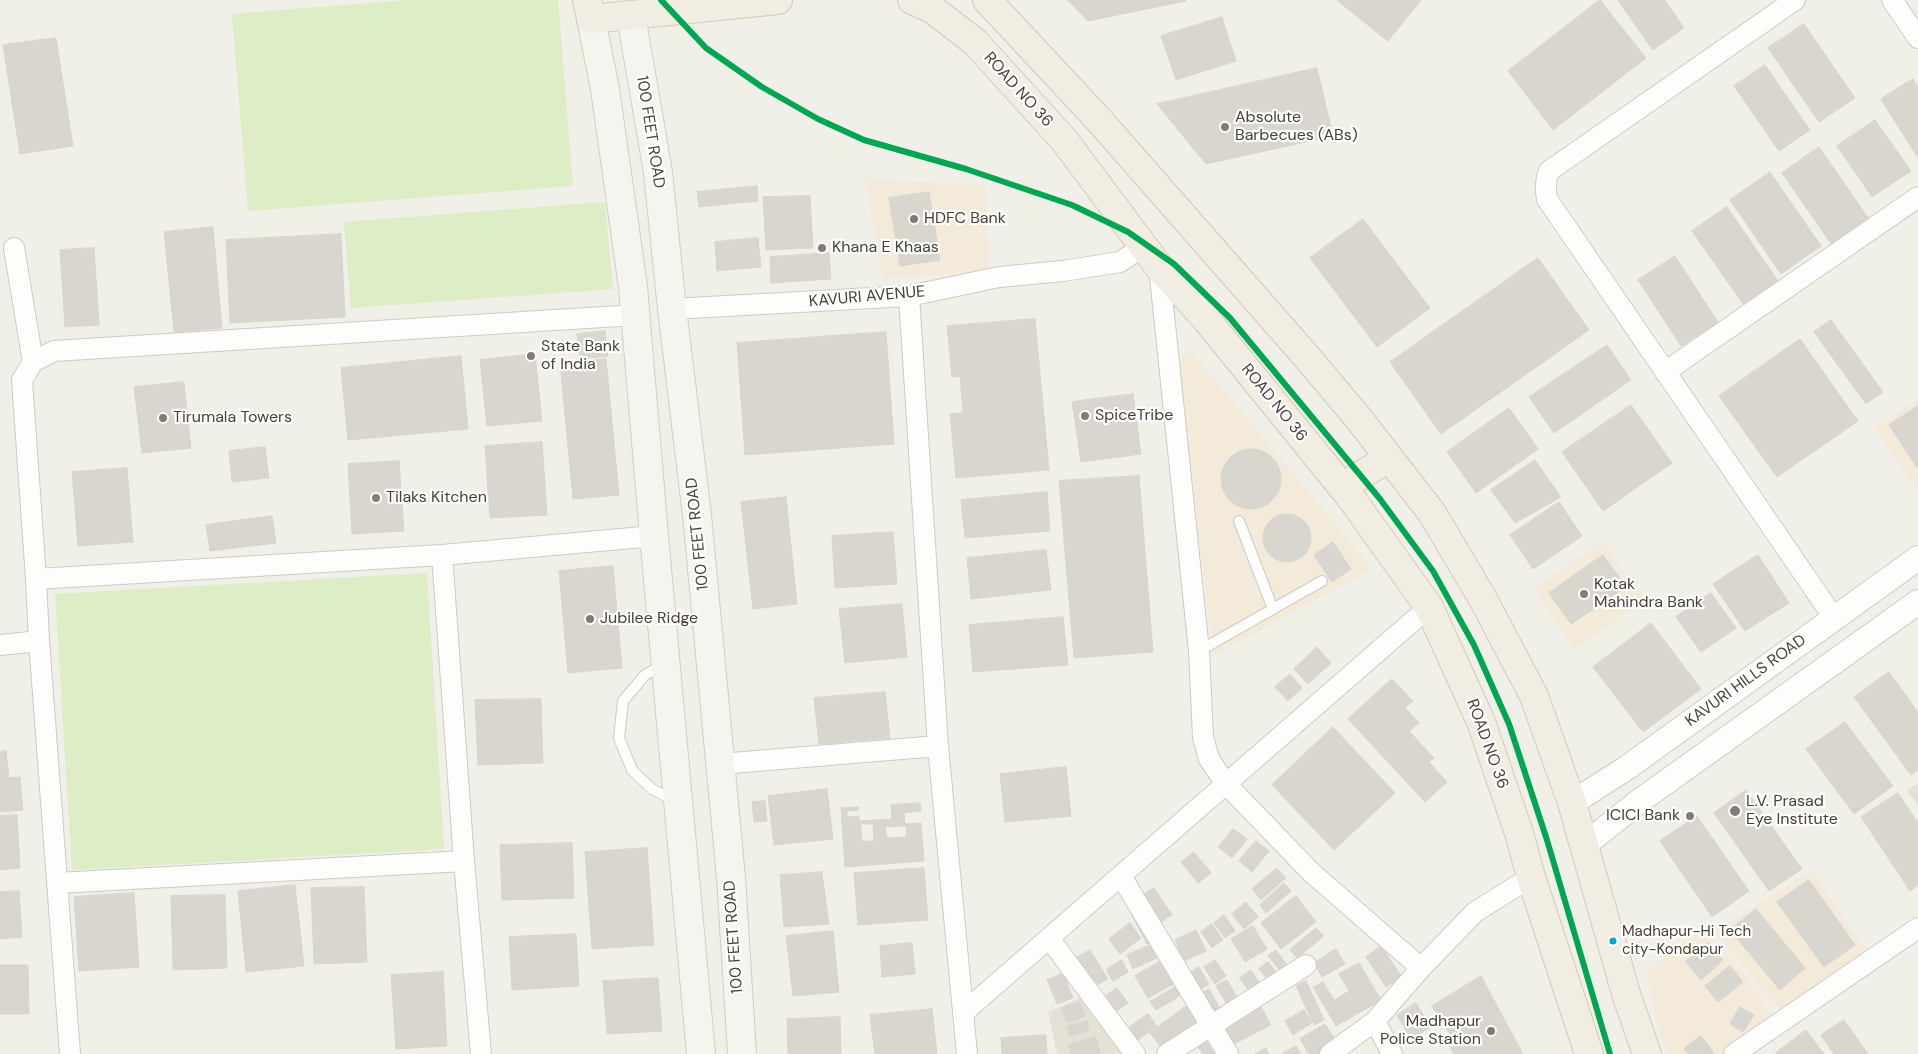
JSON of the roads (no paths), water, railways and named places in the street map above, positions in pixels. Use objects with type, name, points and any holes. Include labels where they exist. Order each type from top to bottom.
[{"type":"main road","points":[[701,1054],[665,663],[634,287],[605,89],[589,10],[778,0]]},
{"type":"main road","name":"ROAD NO 36","points":[[912,0],[932,9],[975,42],[1064,140],[1152,257],[1206,319],[1342,487],[1429,607],[1481,722],[1519,833],[1531,876],[1589,1054]]},
{"type":"main road","points":[[987,0],[1099,120],[1306,356],[1432,514],[1483,599],[1534,696],[1572,803],[1627,997],[1647,1054]]},
{"type":"main road","name":"100 FEET ROAD","points":[[629,8],[658,172],[672,310],[697,515],[731,878],[742,1054]]},
{"type":"main road","points":[[1342,487],[1389,458]]},
{"type":"street","points":[[1795,0],[1549,171],[1545,189],[1547,199],[1834,618]]},
{"type":"street","points":[[1892,0],[1918,38]]},
{"type":"street","points":[[1665,372],[1918,197]]},
{"type":"street","points":[[14,248],[33,362]]},
{"type":"street","name":"KAVURI AVENUE","points":[[672,310],[909,296],[999,277],[1063,271],[1152,257]]},
{"type":"street","points":[[1152,257],[1198,651],[1203,737],[1209,759],[1226,784],[1312,873],[1422,968]]},
{"type":"street","points":[[909,296],[938,746],[967,1054]]},
{"type":"street","points":[[70,1054],[39,641],[22,380],[33,362],[54,351],[636,315]]},
{"type":"street","points":[[36,579],[442,555],[654,536]]},
{"type":"street","points":[[442,555],[464,861],[481,1054]]},
{"type":"street","name":"KAVURI HILLS ROAD","points":[[1572,803],[1642,757],[1918,558]]},
{"type":"street","points":[[1583,846],[1624,812],[1918,602]]},
{"type":"street","points":[[963,1013],[1429,607]]},
{"type":"street","points":[[0,645],[39,641]]},
{"type":"street","points":[[720,764],[938,746]]},
{"type":"street","points":[[1642,757],[1663,785]]},
{"type":"street","points":[[57,883],[464,861]]},
{"type":"street","points":[[1121,876],[1228,1054]]},
{"type":"street","points":[[1330,1054],[1375,1021],[1475,912],[1531,876]]},
{"type":"street","points":[[1734,1054],[1918,928]]},
{"type":"street","points":[[1049,938],[1135,1054]]},
{"type":"street","points":[[1167,1054],[1306,965]]},
{"type":"street","points":[[1375,1021],[1392,1054]]},
{"type":"lane","points":[[1239,521],[1273,609]]},
{"type":"lane","points":[[1198,651],[1322,581]]},
{"type":"lane","points":[[665,663],[645,675],[623,701],[619,738],[632,770],[652,789],[678,803]]},
{"type":"place","name":"Absolute Barbecues (ABs)","points":[[1225,127]]},
{"type":"place","name":"HDFC Bank","points":[[914,219]]},
{"type":"place","name":"Khana E Khaas","points":[[822,248]]},
{"type":"place","name":"State Bank of India","points":[[531,356]]},
{"type":"place","name":"SpiceTribe","points":[[1085,416]]},
{"type":"place","name":"Tirumala Towers","points":[[163,418]]},
{"type":"place","name":"Tilaks Kitchen","points":[[376,498]]},
{"type":"place","name":"Kotak Mahindra Bank","points":[[1584,594]]},
{"type":"place","name":"Jubilee Ridge","points":[[590,619]]},
{"type":"place","name":"L.V. Prasad Eye Institute","points":[[1735,811]]},
{"type":"place","name":"ICICI Bank","points":[[1690,816]]},
{"type":"place","name":"Madhapur-Hi Tech city-Kondapur","points":[[1613,941]]},
{"type":"place","name":"Madhapur Police Station","points":[[1491,1031]]}]
